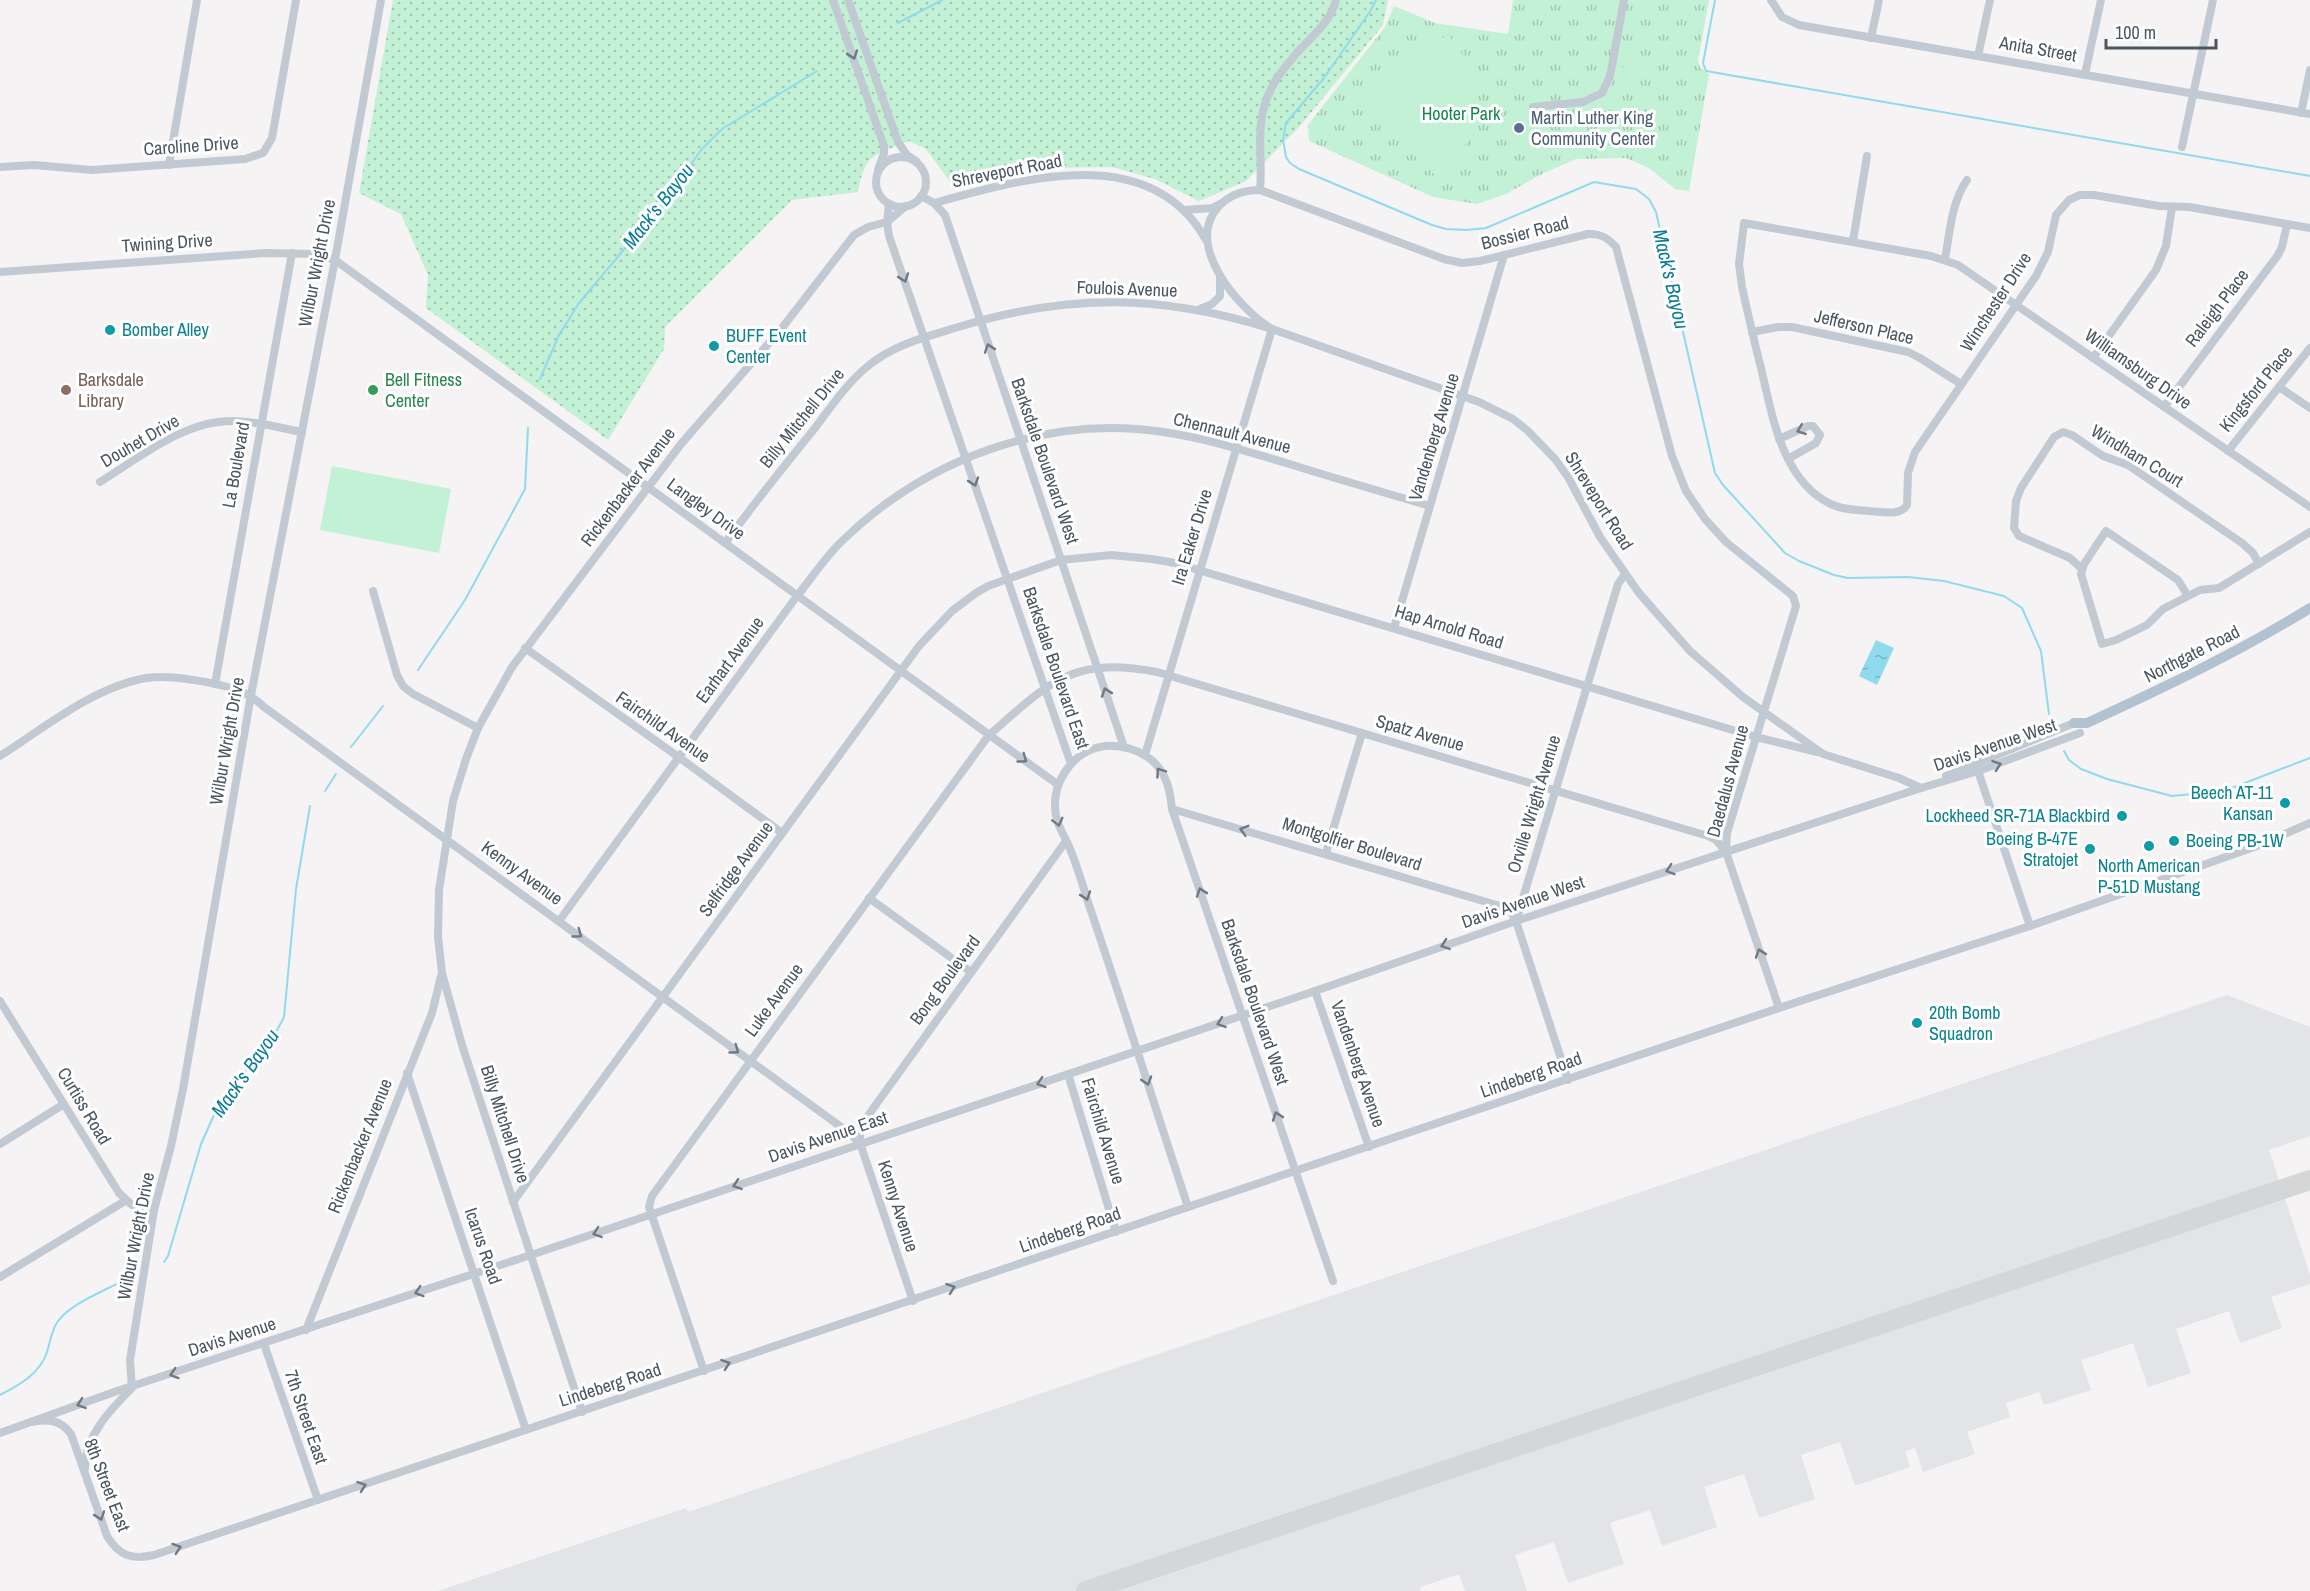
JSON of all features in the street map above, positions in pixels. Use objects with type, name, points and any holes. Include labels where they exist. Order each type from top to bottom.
[{"type":"main road","name":"Northgate Road","points":[[2074,723],[2087,723],[2215,662],[2310,608]]},
{"type":"main road","points":[[2080,734],[2087,723]]},
{"type":"street","points":[[169,165],[197,0]]},
{"type":"street","name":"Caroline Drive","points":[[0,167],[34,165],[84,170],[169,165],[251,158],[267,149],[272,138],[296,0]]},
{"type":"street","name":"Wilbur Wright Drive","points":[[132,1388],[130,1360],[154,1210],[181,1098],[251,695],[335,260],[381,0]]},
{"type":"street","points":[[833,0],[884,146],[876,186],[881,198],[889,204],[906,206],[914,203],[921,196],[926,180],[916,161],[907,155],[898,142],[848,0]]},
{"type":"street","points":[[1185,210],[1212,208],[1241,192],[1260,190],[1262,158],[1259,149],[1259,125],[1268,96],[1292,58],[1332,12],[1336,0]]},
{"type":"street","points":[[1533,107],[1583,102],[1602,93],[1609,82],[1624,0]]},
{"type":"street","name":"Anita Street","points":[[1771,0],[1777,12],[1792,23],[2305,113]]},
{"type":"street","points":[[1871,38],[1879,0]]},
{"type":"street","points":[[1978,56],[1990,0]]},
{"type":"street","points":[[2085,74],[2101,0]]},
{"type":"street","points":[[2182,147],[2213,0]]},
{"type":"street","points":[[2305,113],[2310,70]]},
{"type":"street","points":[[1853,241],[1867,156]]},
{"type":"street","points":[[878,170],[883,163],[894,157],[908,157],[916,161]]},
{"type":"street","name":"Shreveport Road","points":[[934,203],[1005,184],[1065,175],[1119,177],[1145,184],[1167,196],[1185,210],[1207,243],[1218,271],[1235,299],[1244,308],[1272,329],[1463,396],[1496,409],[1513,419],[1555,459],[1574,487],[1600,537],[1625,574],[1652,610],[1690,651],[1743,697],[1823,754],[1899,778],[1921,788]]},
{"type":"street","points":[[1945,259],[1954,205],[1967,180]]},
{"type":"street","name":"Bossier Road","points":[[1260,190],[1444,260],[1468,263],[1588,234],[1602,236],[1616,247],[1672,456],[1686,491],[1705,519],[1726,542],[1793,596]]},
{"type":"street","name":"Winchester Drive","points":[[1905,509],[1908,501],[1908,473],[1912,458],[2017,305],[2045,260],[2056,215],[2069,200],[2080,195],[2094,195],[2172,207],[2189,207],[2310,228]]},
{"type":"street","points":[[921,196],[934,203]]},
{"type":"street","name":"Shreveport Road","points":[[1207,243],[1209,222],[1223,202]]},
{"type":"street","name":"Barksdale Boulevard West","points":[[934,203],[945,215],[1126,748],[1145,755],[1163,774],[1170,791],[1173,809],[1333,1281]]},
{"type":"street","name":"Barksdale Boulevard East","points":[[889,204],[887,222],[889,236],[1071,764],[1058,784],[1055,807],[1059,830],[1066,841],[1188,1208]]},
{"type":"street","name":"Rickenbacker Avenue","points":[[446,838],[458,784],[478,728],[500,686],[525,648],[696,426],[788,321],[854,235],[868,227],[887,222],[906,206]]},
{"type":"street","points":[[2094,358],[2156,270],[2166,246],[2172,207]]},
{"type":"street","name":"Williamsburg Drive","points":[[1905,509],[1896,513],[1856,510],[1832,505],[1814,493],[1788,459],[1779,440],[1740,276],[1740,252],[1744,223],[1945,259],[1958,265],[2310,507]]},
{"type":"street","name":"Raleigh Place","points":[[2164,407],[2278,255],[2287,224]]},
{"type":"street","name":"La Boulevard","points":[[215,684],[292,253]]},
{"type":"street","name":"Twining Drive","points":[[0,272],[242,254],[315,254],[335,260]]},
{"type":"street","name":"Vandenberg Avenue","points":[[1394,628],[1504,255]]},
{"type":"street","name":"Langley Drive","points":[[335,260],[1058,784]]},
{"type":"street","points":[[1199,309],[1212,304],[1220,296],[1221,284],[1218,271]]},
{"type":"street","name":"Foulois Avenue","points":[[925,337],[980,320],[1042,306],[1101,301],[1146,302],[1199,309],[1272,329]]},
{"type":"street","name":"Jefferson Place","points":[[1752,332],[1778,327],[1798,328],[1908,352],[1961,384]]},
{"type":"street","name":"Ira Eaker Drive","points":[[1145,755],[1272,329]]},
{"type":"street","name":"Billy Mitchell Drive","points":[[725,543],[789,459],[858,375],[883,355],[925,337]]},
{"type":"street","name":"Kingsford Place","points":[[2228,451],[2310,348]]},
{"type":"street","points":[[2279,387],[2310,408]]},
{"type":"street","name":"Douhet Drive","points":[[100,482],[164,443],[194,429],[224,421],[236,420],[302,432]]},
{"type":"street","points":[[1779,440],[1809,426],[1818,430],[1820,439],[1816,443],[1788,459]]},
{"type":"street","name":"Chennault Avenue","points":[[966,458],[1020,440],[1061,431],[1120,428],[1165,432],[1235,448],[1430,506]]},
{"type":"street","name":"Windham Court","points":[[2082,569],[2070,558],[2019,536],[2014,528],[2016,501],[2020,488],[2054,437],[2063,432],[2072,435],[2103,456],[2128,465],[2242,543],[2253,553],[2259,564]]},
{"type":"street","name":"Earhart Avenue","points":[[559,921],[797,596],[837,545],[863,521],[922,479],[966,458]]},
{"type":"street","points":[[2188,596],[2178,580],[2106,531],[2082,569],[2081,579],[2102,644],[2147,625],[2154,621],[2159,611],[2188,596],[2204,589],[2219,588],[2310,532]]},
{"type":"street","name":"Hap Arnold Road","points":[[1008,579],[1061,560],[1089,556],[1152,558],[1199,569],[1756,737],[1823,754]]},
{"type":"street","name":"Orville Wright Avenue","points":[[1516,921],[1618,584],[1625,574]]},
{"type":"street","name":"Selfridge Avenue","points":[[513,1202],[900,670],[929,634],[952,611],[976,593],[1008,579]]},
{"type":"street","points":[[373,591],[397,675],[403,686],[413,694],[478,728]]},
{"type":"street","name":"Daedalus Avenue","points":[[1779,1008],[1726,852],[1727,833],[1796,606],[1793,596]]},
{"type":"street","name":"Fairchild Avenue","points":[[525,648],[782,833]]},
{"type":"street","name":"Spatz Avenue","points":[[1045,687],[1078,671],[1097,667],[1137,668],[1168,675],[1708,836],[1716,840],[1726,852]]},
{"type":"street","name":"Kenny Avenue","points":[[0,756],[96,695],[120,684],[147,678],[171,677],[215,684],[251,695],[264,708],[848,1132],[860,1143],[913,1301]]},
{"type":"street","name":"Luke Avenue","points":[[652,1214],[649,1207],[652,1196],[989,735],[1045,687]]},
{"type":"street","name":"Davis Avenue West","points":[[1137,1051],[1516,921],[1921,788],[1976,767],[2074,723]]},
{"type":"street","points":[[1326,853],[1362,733]]},
{"type":"street","name":"Davis Avenue West","points":[[1976,767],[2080,734]]},
{"type":"street","points":[[1071,764],[1081,754],[1092,749],[1112,745],[1126,748]]},
{"type":"street","points":[[1976,767],[2030,926]]},
{"type":"street","name":"Montgolfier Boulevard","points":[[1173,809],[1500,906],[1511,912],[1516,921]]},
{"type":"street","name":"Lindeberg Road","points":[[121,1553],[132,1558],[154,1555],[1779,1008],[2030,926],[2257,846],[2310,824]]},
{"type":"street","name":"Billy Mitchell Drive","points":[[446,838],[438,912],[441,973],[449,1004],[582,1412]]},
{"type":"street","name":"Bong Boulevard","points":[[860,1143],[860,1132],[867,1117],[1066,841]]},
{"type":"street","points":[[869,898],[971,972]]},
{"type":"street","points":[[1516,921],[1568,1080]]},
{"type":"street","name":"Rickenbacker Avenue","points":[[306,1330],[432,1013],[441,973]]},
{"type":"street","name":"Vandenberg Avenue","points":[[1316,991],[1369,1147]]},
{"type":"street","name":"Curtiss Road","points":[[0,1002],[112,1184],[125,1200]]},
{"type":"street","name":"Davis Avenue East","points":[[531,1255],[1137,1051]]},
{"type":"street","name":"Icarus Road","points":[[407,1073],[526,1430]]},
{"type":"street","name":"Fairchild Avenue","points":[[1068,1074],[1116,1232]]},
{"type":"street","points":[[0,1144],[64,1104]]},
{"type":"street","points":[[0,1277],[125,1200],[154,1210]]},
{"type":"street","points":[[652,1214],[704,1371]]},
{"type":"street","name":"Davis Avenue","points":[[0,1433],[117,1391],[132,1388],[531,1255]]},
{"type":"street","name":"7th Street East","points":[[264,1344],[318,1500]]},
{"type":"street","points":[[85,1474],[85,1457],[92,1437],[132,1388]]},
{"type":"street","name":"8th Street East","points":[[32,1422],[50,1420],[62,1424],[70,1434],[107,1536],[121,1553]]},
{"type":"shaded area","points":[[2227,995],[2310,1027],[2310,1136],[2269,1150],[2310,1275],[2310,1284],[2271,1297],[2282,1328],[2240,1343],[2229,1311],[2176,1329],[2191,1373],[2148,1387],[2133,1343],[2081,1360],[2091,1390],[2044,1405],[2039,1392],[2006,1403],[2010,1417],[1967,1432],[1975,1454],[1923,1472],[1915,1448],[1905,1451],[1910,1467],[1855,1486],[1840,1442],[1801,1455],[1815,1499],[1759,1518],[1744,1474],[1704,1487],[1717,1527],[1662,1546],[1650,1510],[1610,1523],[1624,1564],[1568,1583],[1554,1542],[1515,1555],[1527,1591],[1465,1591],[1459,1574],[1420,1587],[1421,1591],[438,1591],[686,1508],[688,1512]]},
{"type":"green space","points":[[393,0],[1388,0],[1383,25],[1300,126],[1246,181],[1199,201],[1155,179],[1112,167],[1047,168],[954,187],[926,149],[909,141],[880,153],[868,162],[858,192],[792,200],[665,327],[664,349],[608,440],[426,308],[428,275],[401,214],[359,193]]},
{"type":"green space","name":"Hooter Park","points":[[1513,0],[1709,0],[1698,61],[1700,68],[1709,74],[1689,191],[1675,189],[1649,168],[1626,158],[1576,159],[1506,194],[1477,204],[1433,197],[1309,141],[1308,125],[1385,27],[1394,6],[1435,23],[1508,34]]},
{"type":"green space","points":[[1448,34],[1475,72],[1470,139],[1438,178],[1362,104],[1364,91]]},
{"type":"green space","points":[[1625,57],[1658,62],[1655,79],[1622,74]]},
{"type":"green space","points":[[332,466],[451,489],[439,553],[320,530]]},
{"type":"water","points":[[1876,640],[1894,648],[1877,685],[1859,676]]},
{"type":"waterway","name":"Mack's Bayou","points":[[898,23],[942,0]]},
{"type":"waterway","name":"Mack's Bayou","points":[[1376,0],[1324,78],[1286,123],[1283,140],[1286,157],[1290,163],[1299,169],[1446,229],[1486,228],[1594,182],[1636,189],[1649,199],[1656,212],[1715,473],[1723,485],[1785,553],[1799,561],[1848,578],[1908,577],[1944,581],[2004,596],[2022,608],[2041,651],[2049,714]]},
{"type":"waterway","points":[[1715,0],[1703,63],[1706,71],[2310,176]]},
{"type":"waterway","name":"Mack's Bayou","points":[[540,379],[559,335],[579,303],[664,202],[702,149],[722,129],[817,71]]},
{"type":"waterway","name":"Mack's Bayou","points":[[418,670],[465,600],[525,489],[528,428]]},
{"type":"waterway","name":"Mack's Bayou","points":[[351,747],[383,706]]},
{"type":"waterway","name":"Mack's Bayou","points":[[2064,751],[2069,760],[2081,769],[2107,779],[2172,796],[2224,791],[2310,758]]},
{"type":"waterway","name":"Mack's Bayou","points":[[325,791],[336,774]]},
{"type":"waterway","name":"Mack's Bayou","points":[[164,1262],[168,1256],[201,1144],[219,1104],[274,1036],[284,1017],[296,889],[310,806]]},
{"type":"waterway","name":"Mack's Bayou","points":[[0,1395],[21,1383],[39,1367],[44,1360],[54,1328],[64,1314],[126,1279]]},
{"type":"taxiway","points":[[1086,1591],[2310,1180]]},
{"type":"place","name":"Martin Luther King Community Center","points":[[1519,128]]},
{"type":"place","name":"Bomber Alley","points":[[110,330]]},
{"type":"place","name":"BUFF Event Center","points":[[714,346]]},
{"type":"place","name":"Barksdale Library","points":[[66,390]]},
{"type":"place","name":"Bell Fitness Center","points":[[373,390]]},
{"type":"place","name":"Beech AT-11 Kansan","points":[[2285,803]]},
{"type":"place","name":"Lockheed SR-71A Blackbird","points":[[2122,816]]},
{"type":"place","name":"Boeing PB-1W","points":[[2174,841]]},
{"type":"place","name":"North American P-51D Mustang","points":[[2149,846]]},
{"type":"place","name":"Boeing B-47E Stratojet","points":[[2090,849]]},
{"type":"place","name":"20th Bomb Squadron","points":[[1917,1023]]}]
